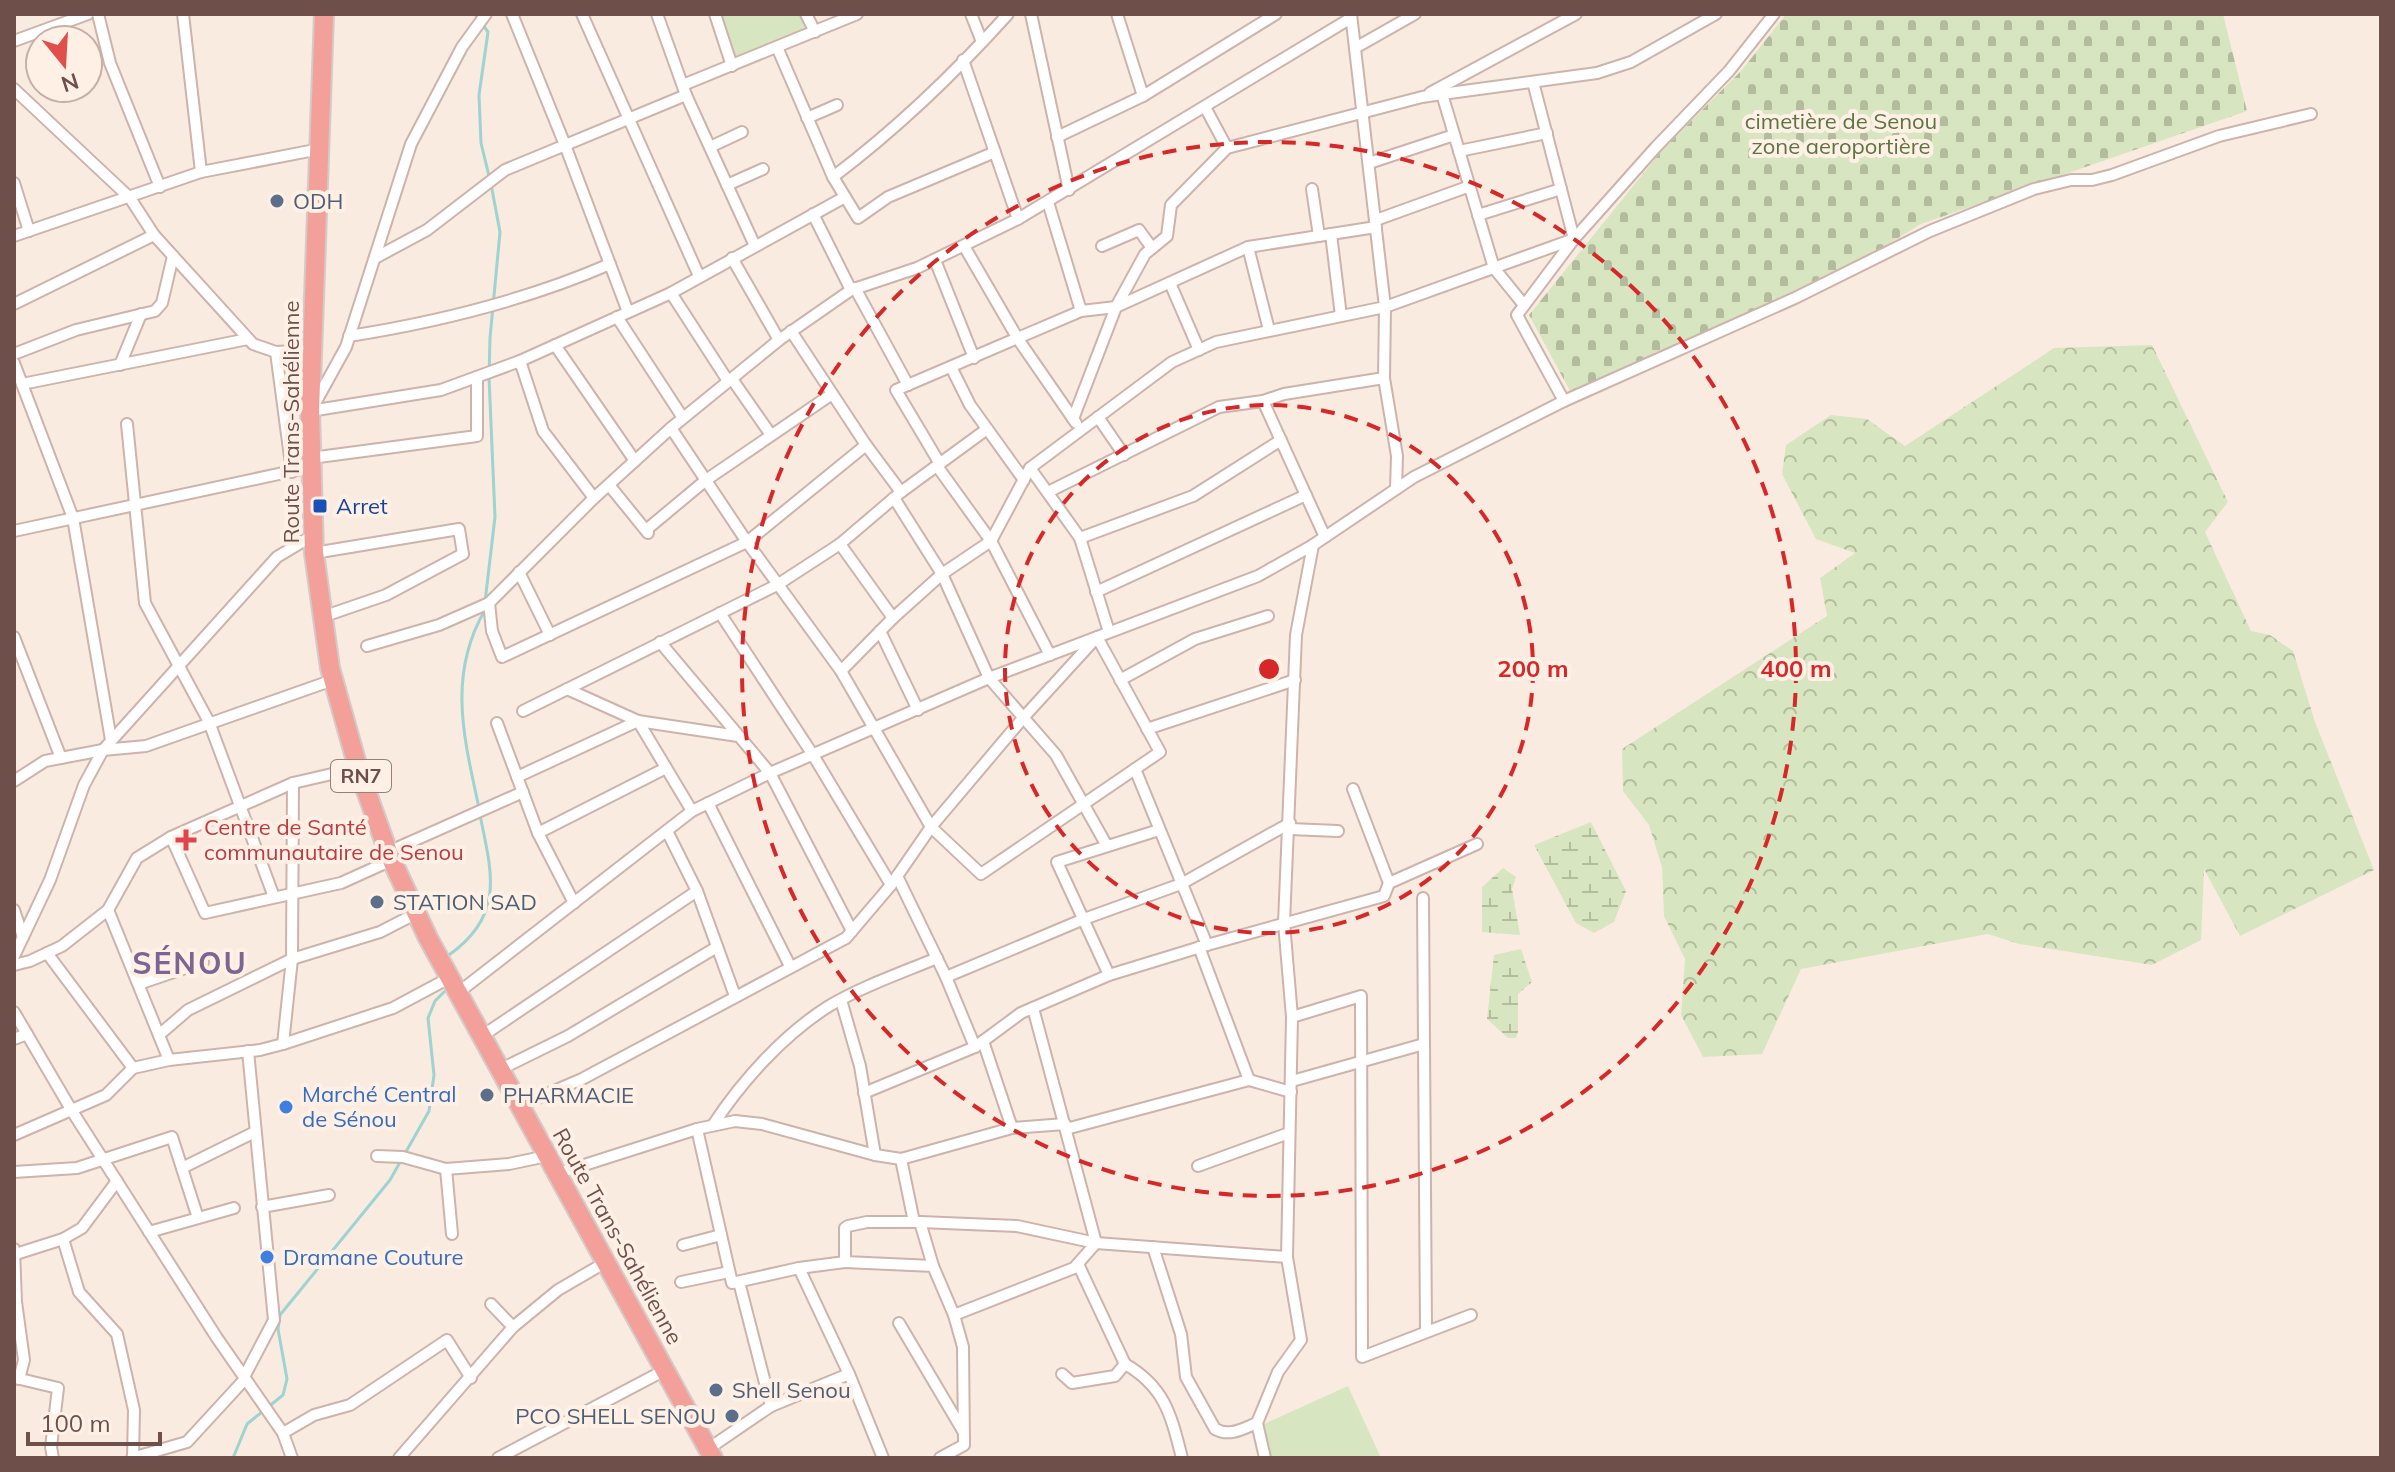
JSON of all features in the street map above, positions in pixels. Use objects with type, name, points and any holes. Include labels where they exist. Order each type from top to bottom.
[{"type":"highway","name":"Route Trans-Sahélienne","points":[[324,14],[310,411],[313,544],[333,680],[358,768],[390,856],[417,913],[499,1070],[711,1453]]},
{"type":"street","points":[[14,41],[56,19],[88,14]]},
{"type":"street","points":[[98,14],[110,63],[160,187]]},
{"type":"street","points":[[183,14],[201,172]]},
{"type":"street","points":[[310,411],[349,336],[411,144],[462,47],[486,14]]},
{"type":"street","points":[[512,14],[610,264],[623,314],[683,418]]},
{"type":"street","points":[[582,14],[699,276]]},
{"type":"street","points":[[657,14],[684,90],[755,246]]},
{"type":"street","points":[[715,14],[732,66]]},
{"type":"street","points":[[806,14],[815,32]]},
{"type":"street","points":[[971,14],[982,42]]},
{"type":"street","points":[[833,177],[864,153],[1008,14]]},
{"type":"street","points":[[1031,14],[1069,190]]},
{"type":"street","points":[[1117,14],[1143,96]]},
{"type":"street","points":[[1057,137],[1143,96],[1276,14]]},
{"type":"street","points":[[1355,48],[1415,14]]},
{"type":"street","points":[[1422,97],[1576,14]]},
{"type":"street","points":[[1073,419],[1116,307],[1145,254],[1167,236],[1171,205],[1227,148],[1422,97],[1597,73],[1631,62],[1716,14]]},
{"type":"street","points":[[1564,401],[1517,315],[1574,239],[1729,71],[1774,14]]},
{"type":"street","points":[[375,258],[427,230],[505,170],[628,119],[732,66],[854,15]]},
{"type":"street","points":[[367,646],[439,625],[489,603],[594,498],[671,428],[779,340],[853,289],[935,260],[1018,219],[1351,16],[1385,307],[1384,378],[1397,456],[1396,489]]},
{"type":"street","points":[[777,47],[833,177],[858,218],[888,197],[995,152]]},
{"type":"street","points":[[963,60],[1018,219]]},
{"type":"street","points":[[1533,82],[1574,239]]},
{"type":"street","points":[[14,89],[130,198],[154,235],[253,344],[276,352],[313,350]]},
{"type":"street","points":[[1442,94],[1494,268],[1524,305]]},
{"type":"street","points":[[807,118],[837,105]]},
{"type":"street","points":[[1205,107],[1227,148]]},
{"type":"street","points":[[14,1135],[106,1095],[133,1068],[283,1044],[455,984],[574,903],[692,811],[770,773],[989,678],[1258,576],[1313,545],[1396,489],[1564,401],[1795,298],[1930,231],[2014,196],[2071,180],[2092,180],[2112,175],[2219,136],[2311,114]]},
{"type":"street","points":[[710,147],[742,132]]},
{"type":"street","points":[[1459,151],[1547,133]]},
{"type":"street","points":[[1369,163],[1454,135]]},
{"type":"street","points":[[14,236],[201,172],[320,149]]},
{"type":"street","points":[[727,185],[763,169]]},
{"type":"street","points":[[14,183],[29,231]]},
{"type":"street","points":[[1050,655],[991,541],[938,465],[896,390],[1081,311],[1116,307],[1248,247],[1376,223],[1470,186]]},
{"type":"street","points":[[1312,189],[1325,235],[1341,316]]},
{"type":"street","points":[[1478,215],[1561,189]]},
{"type":"street","points":[[310,411],[441,390],[520,361],[671,293],[845,197]]},
{"type":"street","points":[[1048,202],[1081,311]]},
{"type":"street","points":[[813,214],[908,385]]},
{"type":"street","points":[[1102,246],[1139,230],[1152,248]]},
{"type":"street","points":[[14,304],[154,235]]},
{"type":"street","points":[[841,671],[942,574],[991,541],[1030,468],[1172,362],[1216,342],[1385,307],[1574,239]]},
{"type":"street","points":[[964,246],[1018,339],[1081,430]]},
{"type":"street","points":[[1248,247],[1269,330]]},
{"type":"street","points":[[14,354],[76,330],[155,311],[162,303],[173,256]]},
{"type":"street","points":[[732,258],[779,340]]},
{"type":"street","points":[[935,260],[974,358]]},
{"type":"street","points":[[349,336],[418,326],[561,285],[610,264]]},
{"type":"street","points":[[1170,283],[1199,350]]},
{"type":"street","points":[[671,293],[771,435]]},
{"type":"street","points":[[120,365],[141,314]]},
{"type":"street","points":[[791,331],[898,495],[942,574],[989,678],[1056,755],[1107,846]]},
{"type":"street","points":[[22,384],[248,339]]},
{"type":"street","points":[[555,345],[635,461]]},
{"type":"street","points":[[276,352],[292,472]]},
{"type":"street","points":[[520,361],[543,431],[594,498]]},
{"type":"street","points":[[14,363],[73,518],[111,740]]},
{"type":"street","points":[[951,367],[970,405],[1024,480]]},
{"type":"street","points":[[14,531],[292,472],[311,463],[477,436],[486,374]]},
{"type":"street","points":[[1048,492],[1219,407],[1384,378]]},
{"type":"street","points":[[609,485],[648,532],[706,480],[832,394]]},
{"type":"street","points":[[1263,401],[1325,537]]},
{"type":"street","points":[[1098,417],[1124,455]]},
{"type":"street","points":[[127,424],[145,603],[209,722],[274,897]]},
{"type":"street","points":[[671,428],[777,585],[841,671],[931,827],[981,874],[1160,752],[1097,637]]},
{"type":"street","points":[[523,711],[777,585],[840,544],[898,495],[987,429]]},
{"type":"street","points":[[1080,538],[1193,496],[1281,440]]},
{"type":"street","points":[[489,603],[492,631],[502,657],[747,542],[866,445]]},
{"type":"street","points":[[1030,468],[1080,538],[1109,632]]},
{"type":"street","points":[[1096,592],[1306,495]]},
{"type":"street","points":[[14,956],[50,880],[84,785],[103,750],[277,557],[313,544],[459,529],[463,554],[386,595],[322,617]]},
{"type":"street","points":[[840,544],[893,618]]},
{"type":"street","points":[[1265,1458],[1257,1423],[1278,1372],[1301,1340],[1287,1257],[1292,1017],[1284,923],[1296,635],[1313,545]]},
{"type":"street","points":[[519,572],[550,635]]},
{"type":"street","points":[[720,613],[894,881],[937,958],[979,1044],[1012,1128]]},
{"type":"street","points":[[1120,680],[1195,639],[1268,616]]},
{"type":"street","points":[[880,631],[918,710]]},
{"type":"street","points":[[14,637],[17,655],[61,758]]},
{"type":"street","points":[[519,1106],[582,1079],[846,938],[894,881],[931,827],[1023,718],[1097,637]]},
{"type":"street","points":[[660,642],[770,773],[852,931]]},
{"type":"street","points":[[14,781],[45,761],[146,746],[333,680]]},
{"type":"street","points":[[1147,729],[1295,680]]},
{"type":"street","points":[[567,689],[638,721],[738,736]]},
{"type":"street","points":[[638,721],[692,811]]},
{"type":"street","points":[[517,777],[638,721]]},
{"type":"street","points":[[497,723],[538,833],[574,903]]},
{"type":"street","points":[[14,965],[62,946],[108,910],[137,858],[171,837],[293,783],[358,768]]},
{"type":"street","points":[[538,833],[666,768]]},
{"type":"street","points":[[1135,769],[1181,884],[1249,1080]]},
{"type":"street","points":[[283,1044],[292,959],[293,783]]},
{"type":"street","points":[[864,1093],[979,1044],[1021,1013],[1109,975],[1384,896],[1389,883],[1353,789]]},
{"type":"street","points":[[171,837],[205,913],[341,883],[523,792]]},
{"type":"street","points":[[708,803],[790,966]]},
{"type":"street","points":[[946,977],[1084,919],[1181,884],[1290,826],[1338,831]]},
{"type":"street","points":[[1109,975],[1057,862],[1159,830]]},
{"type":"street","points":[[667,831],[697,891],[735,996]]},
{"type":"street","points":[[1389,883],[1477,844]]},
{"type":"street","points":[[482,1036],[697,891]]},
{"type":"street","points":[[1423,898],[1426,1332]]},
{"type":"street","points":[[14,910],[23,937]]},
{"type":"street","points":[[108,910],[169,1060]]},
{"type":"street","points":[[159,1035],[188,1010],[292,959],[380,932],[417,913]]},
{"type":"street","points":[[499,1070],[568,1036],[717,947]]},
{"type":"street","points":[[47,953],[133,1068]]},
{"type":"street","points":[[713,1125],[733,1094],[806,1023],[841,1000],[937,958]]},
{"type":"street","points":[[139,984],[203,962]]},
{"type":"street","points":[[1292,1017],[1361,996],[1362,1357],[1471,1315]]},
{"type":"street","points":[[841,1000],[851,1031],[875,1155]]},
{"type":"street","points":[[1033,1008],[1096,1243]]},
{"type":"street","points":[[14,1012],[149,1232],[283,1433],[292,1458]]},
{"type":"street","points":[[14,1039],[27,1034]]},
{"type":"street","points":[[556,1174],[697,1129],[735,1121],[762,1124],[875,1155],[901,1159],[1012,1128],[1065,1126],[1249,1080],[1292,1086],[1361,1061],[1424,1044]]},
{"type":"street","points":[[63,1239],[79,1292],[117,1334],[134,1410],[132,1458],[187,1442],[244,1378],[274,1320],[248,1051]]},
{"type":"street","points":[[697,1129],[732,1283],[799,1268],[845,1262],[933,1266]]},
{"type":"street","points":[[182,1168],[255,1132]]},
{"type":"street","points":[[1198,1166],[1289,1133]]},
{"type":"street","points":[[14,1172],[77,1168],[172,1137],[198,1218]]},
{"type":"street","points":[[377,1156],[403,1157],[446,1169],[509,1164],[547,1156]]},
{"type":"street","points":[[901,1159],[917,1222],[954,1315],[963,1347],[964,1445],[940,1458]]},
{"type":"street","points":[[446,1169],[452,1234]]},
{"type":"street","points":[[53,1458],[51,1447],[58,1388],[16,1378],[24,1360],[15,1304],[15,1251],[63,1239],[82,1228],[117,1181]]},
{"type":"street","points":[[262,1207],[329,1195]]},
{"type":"street","points":[[149,1232],[234,1208]]},
{"type":"street","points":[[845,1262],[845,1228],[867,1222],[1017,1226],[1096,1243],[1287,1257]]},
{"type":"street","points":[[683,1245],[721,1235]]},
{"type":"street","points":[[954,1315],[1074,1268],[1096,1243]]},
{"type":"street","points":[[1153,1247],[1181,1334],[1186,1377],[1215,1429],[1232,1433],[1257,1423]]},
{"type":"street","points":[[399,1458],[513,1327],[558,1290],[606,1262]]},
{"type":"street","points":[[1078,1264],[1125,1364],[1155,1386],[1167,1408],[1182,1458]]},
{"type":"street","points":[[799,1268],[849,1374],[883,1458]]},
{"type":"street","points":[[681,1282],[729,1272]]},
{"type":"street","points":[[739,1282],[771,1406]]},
{"type":"street","points":[[491,1304],[513,1327]]},
{"type":"street","points":[[899,1323],[964,1434]]},
{"type":"street","points":[[283,1433],[314,1415],[350,1405],[447,1340],[471,1378]]},
{"type":"street","points":[[1062,1374],[1072,1383],[1087,1381],[1115,1376],[1125,1364]]},
{"type":"street","points":[[498,1458],[515,1454],[665,1370]]},
{"type":"street","points":[[711,1453],[771,1406],[849,1374]]},
{"type":"green space","points":[[720,14],[799,14],[805,28],[735,57]]},
{"type":"green space","name":"cimetière de Senou zone aeroportière","points":[[1786,14],[2223,14],[2247,111],[1921,224],[1872,254],[1759,311],[1570,391],[1529,315],[1663,149],[1742,70]]},
{"type":"green space","points":[[2152,345],[2228,502],[2205,532],[2251,631],[2270,635],[2293,651],[2315,722],[2374,870],[2240,936],[2204,869],[2201,940],[2152,965],[2019,944],[1988,934],[1801,969],[1762,1054],[1703,1057],[1681,1015],[1685,959],[1664,916],[1662,867],[1649,825],[1623,791],[1622,749],[1827,616],[1820,578],[1855,553],[1816,539],[1782,474],[1786,445],[1831,415],[1867,419],[1905,446],[2054,348]]},
{"type":"green space","points":[[1591,822],[1626,891],[1614,922],[1594,933],[1576,923],[1534,845]]},
{"type":"green space","points":[[1503,868],[1516,877],[1512,889],[1520,935],[1482,932],[1482,887]]},
{"type":"green space","points":[[1521,949],[1532,982],[1518,994],[1518,1032],[1516,1038],[1508,1038],[1487,1019],[1494,955]]},
{"type":"green space","points":[[1348,1386],[1381,1458],[1272,1458],[1257,1427]]},
{"type":"waterway","points":[[475,14],[488,32],[479,95],[481,143],[489,176]]},
{"type":"waterway","points":[[485,602],[495,517],[489,377],[500,232],[491,184]]},
{"type":"waterway","points":[[479,808],[464,732],[462,683],[473,634],[485,610]]},
{"type":"waterway","points":[[449,955],[467,940],[487,909],[490,875],[480,815]]},
{"type":"waterway","points":[[233,1458],[247,1424],[283,1395],[287,1379],[278,1329],[280,1315],[390,1180],[429,1111],[434,1075],[428,1018],[435,1001],[444,992]]},
{"type":"place","name":"ODH","points":[[277,201]]},
{"type":"place","name":"Arret","points":[[320,506]]},
{"type":"place","name":"Centre de Santé communautaire de Senou","points":[[186,840]]},
{"type":"place","name":"STATION SAD","points":[[377,902]]},
{"type":"place","name":"PHARMACIE","points":[[487,1095]]},
{"type":"place","name":"Marché Central de Sénou","points":[[286,1107]]},
{"type":"place","name":"Dramane Couture","points":[[267,1257]]},
{"type":"place","name":"Shell Senou","points":[[716,1390]]},
{"type":"place","name":"PCO SHELL SENOU","points":[[732,1416]]},
{"type":"district","name":"SÉNOU","points":[[190,964]]}]
